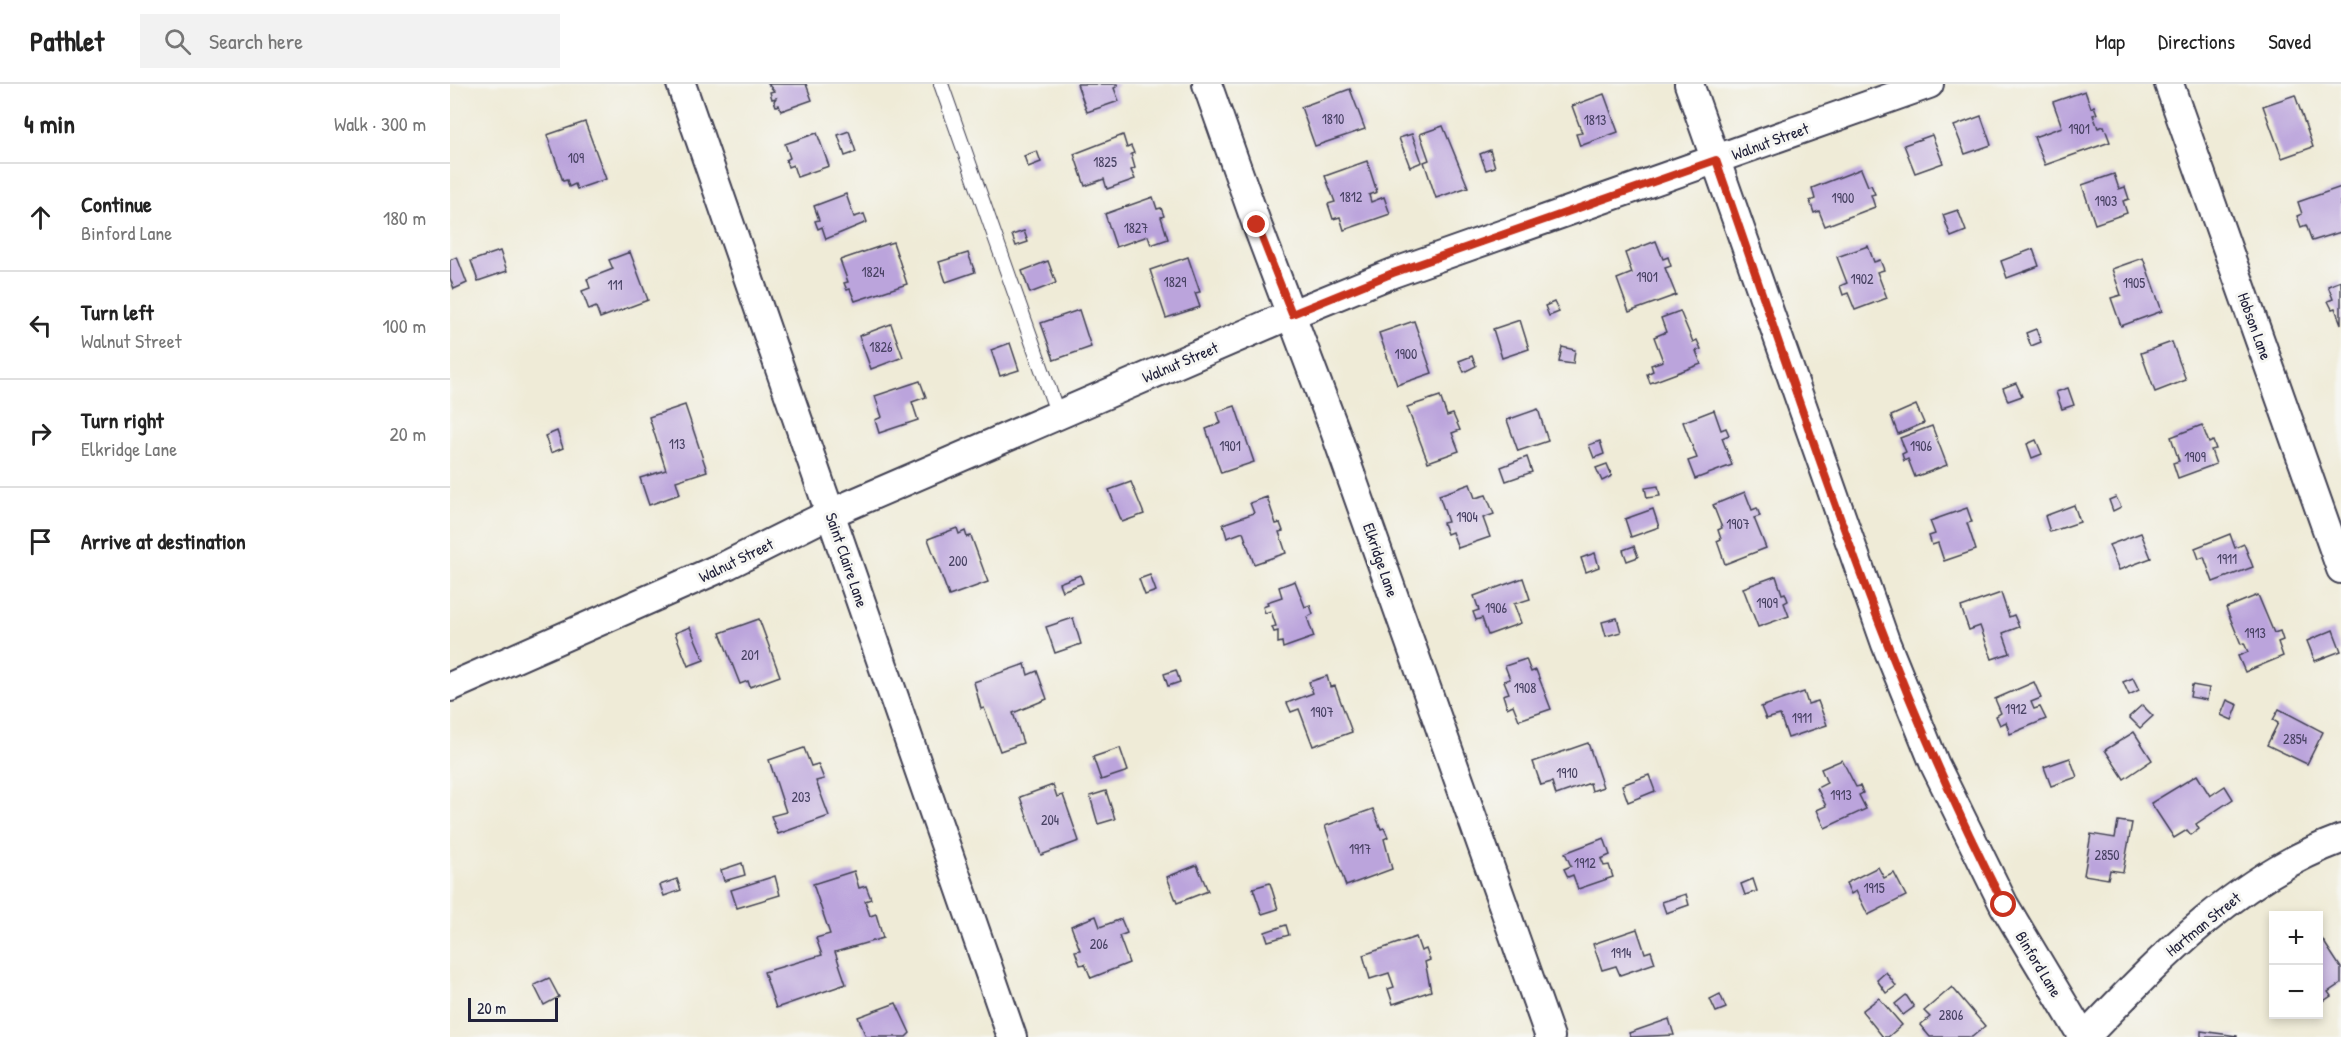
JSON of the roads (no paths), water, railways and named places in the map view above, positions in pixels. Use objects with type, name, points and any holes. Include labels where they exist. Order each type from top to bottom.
[{"type":"street","name":"Saint Claire Lane","points":[[681,84],[1012,1037]]},
{"type":"street","name":"Elkridge Lane","points":[[1207,84],[1292,314],[1550,1037]]},
{"type":"street","name":"Binford Lane","points":[[1689,84],[1886,644],[1935,765],[2004,905],[2084,1037]]},
{"type":"street","name":"Walnut Street","points":[[450,687],[729,564],[831,513],[1292,314],[1393,273],[1929,84]]},
{"type":"street","name":"Hobson Lane","points":[[2169,84],[2341,569]]},
{"type":"street","name":"Hartman Street","points":[[2084,1037],[2170,949],[2232,897],[2292,861],[2341,839]]},
{"type":"lane","points":[[942,84],[1058,415]]}]
